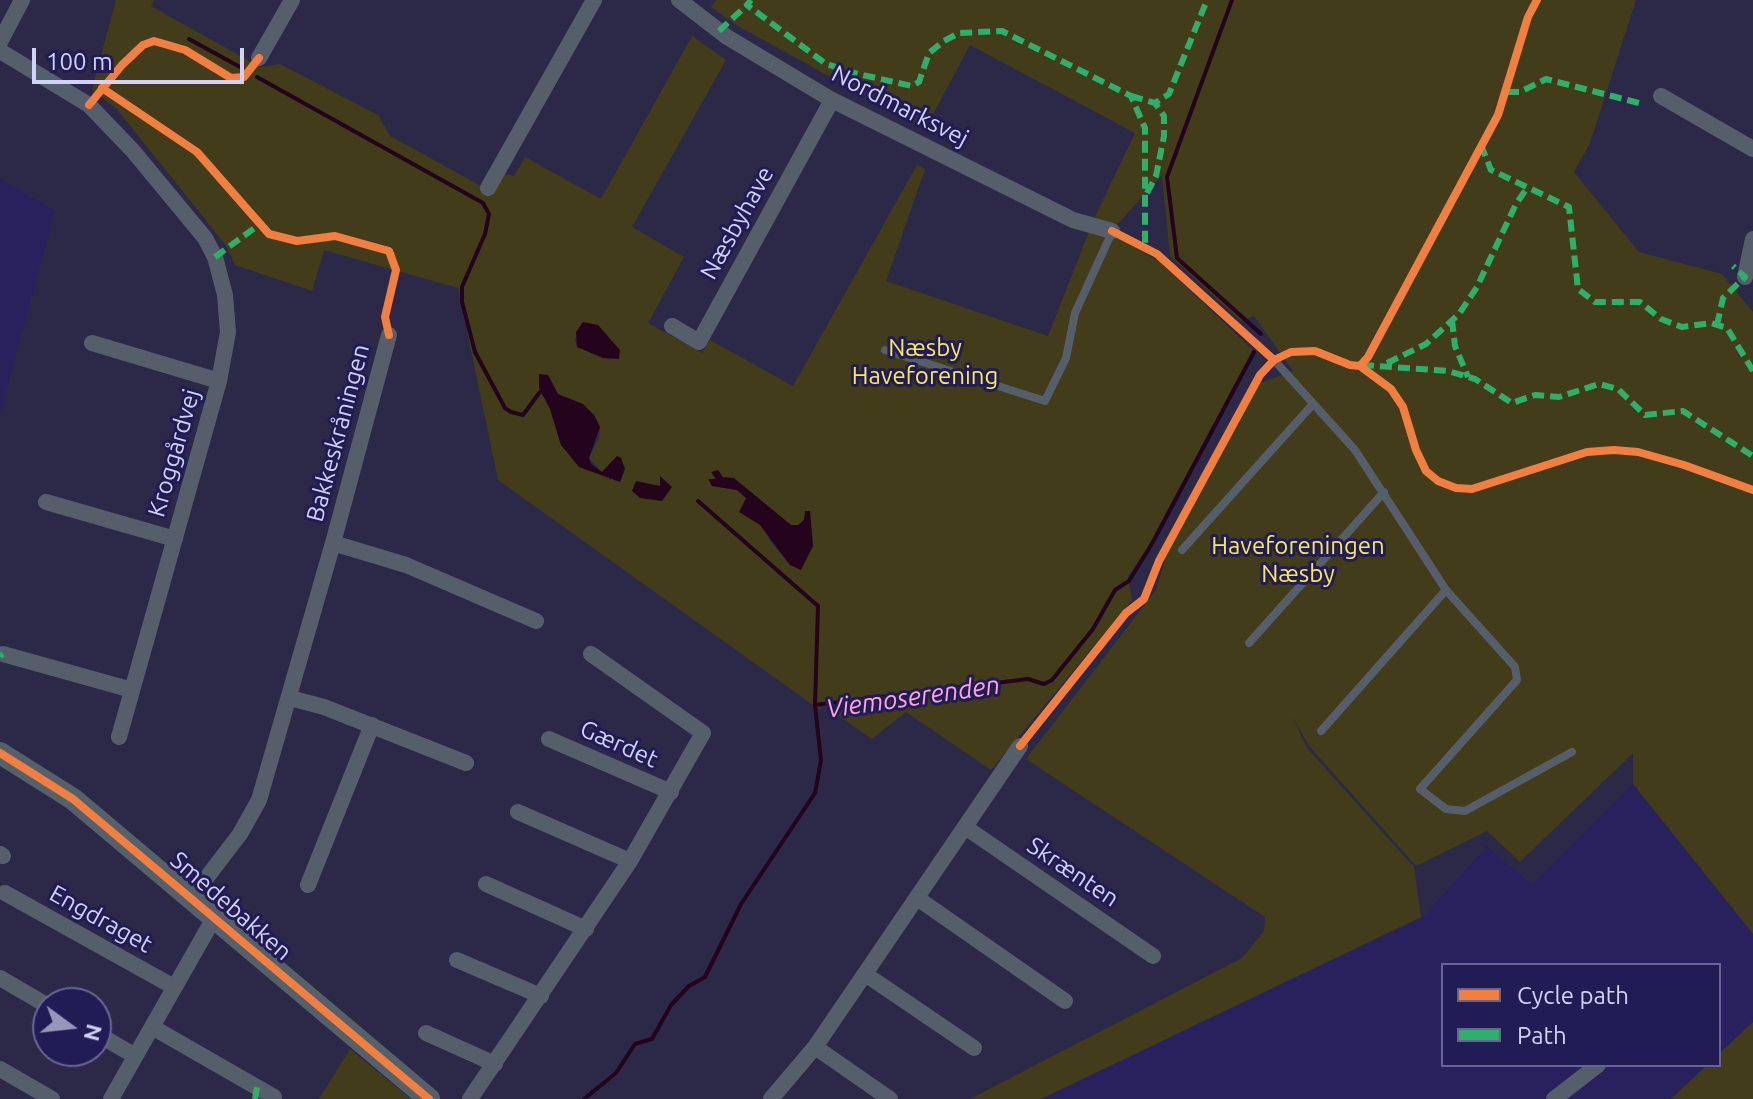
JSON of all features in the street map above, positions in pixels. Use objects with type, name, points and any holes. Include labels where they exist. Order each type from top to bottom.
[{"type":"street","points":[[0,42],[22,0]]},
{"type":"street","points":[[259,58],[292,0]]},
{"type":"street","points":[[488,188],[594,0]]},
{"type":"street","name":"Nordmarksvej","points":[[679,0],[727,37],[832,100],[1073,220],[1112,231]]},
{"type":"street","name":"Kroggårdvej","points":[[0,51],[89,105],[133,151],[205,238],[215,257],[226,304],[228,332],[219,381],[119,737]]},
{"type":"street","points":[[1661,96],[1753,149]]},
{"type":"street","name":"Næsbyhave","points":[[672,326],[699,342],[832,100]]},
{"type":"street","points":[[1745,277],[1753,239]]},
{"type":"street","name":"Bakkeskråningen","points":[[191,898],[240,834],[259,800],[389,335]]},
{"type":"street","name":"Kroggårdvej","points":[[92,343],[219,381]]},
{"type":"street","name":"Kroggårdvej","points":[[46,502],[175,539]]},
{"type":"street","name":"Bakkeskråningen","points":[[333,543],[406,565],[536,621]]},
{"type":"street","points":[[3,654],[132,690]]},
{"type":"street","name":"Gærdet","points":[[470,1099],[630,861],[703,733],[591,654]]},
{"type":"street","points":[[290,698],[372,725],[466,763]]},
{"type":"street","points":[[308,885],[372,725]]},
{"type":"street","name":"Gærdet","points":[[549,739],[671,792]]},
{"type":"street","points":[[771,1099],[815,1047],[1020,746]]},
{"type":"street","name":"Smedebakken","points":[[0,753],[73,799],[429,1099]]},
{"type":"street","points":[[518,812],[630,861]]},
{"type":"street","name":"Skrænten","points":[[965,827],[1153,956]]},
{"type":"street","points":[[486,884],[586,929]]},
{"type":"street","name":"Engdraget","points":[[5,893],[174,987]]},
{"type":"street","points":[[917,898],[1065,1001]]},
{"type":"street","points":[[111,1099],[214,918]]},
{"type":"street","points":[[457,960],[541,996]]},
{"type":"street","points":[[865,974],[974,1048]]},
{"type":"street","points":[[0,978],[32,997]]},
{"type":"street","points":[[152,1027],[274,1097]]},
{"type":"street","points":[[426,1033],[495,1064]]},
{"type":"street","points":[[112,1042],[135,1056]]},
{"type":"street","points":[[815,1047],[890,1099]]},
{"type":"street","points":[[1554,1099],[1595,1067]]},
{"type":"street","points":[[0,1069],[52,1099]]},
{"type":"lane","points":[[885,350],[1045,401],[1066,358],[1075,313],[1112,231]]},
{"type":"lane","points":[[1274,360],[1355,450],[1446,590],[1515,667],[1517,680],[1420,789],[1446,809],[1465,811],[1572,752]]},
{"type":"lane","points":[[1182,550],[1313,404]]},
{"type":"lane","points":[[1249,643],[1384,492]]},
{"type":"lane","points":[[1321,731],[1446,590]]},
{"type":"shaded area","points":[[0,179],[55,211],[0,414]]},
{"type":"shaded area","points":[[583,322],[598,325],[620,350],[619,359],[603,358],[577,347],[576,332]]},
{"type":"shaded area","points":[[539,374],[548,375],[558,394],[583,404],[594,415],[600,427],[589,458],[591,464],[602,472],[617,456],[621,458],[625,469],[620,482],[579,467],[561,445],[550,409],[539,388]]},
{"type":"shaded area","points":[[718,470],[723,477],[734,478],[791,525],[798,525],[804,520],[805,511],[810,511],[813,546],[801,570],[790,565],[760,525],[739,512],[746,498],[737,490],[712,486],[708,479],[716,479],[711,472]]},
{"type":"shaded area","points":[[660,476],[672,487],[662,501],[640,498],[632,491],[636,481],[660,486]]},
{"type":"shaded area","points":[[1633,784],[1753,934],[1753,1022],[1721,1052],[1721,963],[1441,963],[1441,1067],[1705,1067],[1671,1099],[1039,1099],[1422,918],[1487,846],[1532,885]]},
{"type":"green space","points":[[116,0],[154,0],[151,6],[260,67],[280,64],[378,115],[390,136],[483,187],[504,174],[514,176],[525,157],[601,199],[692,36],[726,60],[632,227],[684,257],[648,323],[702,353],[710,340],[793,386],[917,165],[925,169],[886,281],[1048,336],[1093,221],[1135,133],[970,45],[925,129],[738,26],[711,7],[716,0],[1636,0],[1590,143],[1574,172],[1639,252],[1722,274],[1753,312],[1753,934],[1633,784],[1633,753],[1520,862],[1487,831],[1416,866],[1309,746],[1292,716],[1307,748],[1414,867],[1421,917],[1041,1099],[970,1099],[1242,958],[1264,931],[1265,917],[1026,759],[1156,590],[1166,556],[1260,383],[1293,371],[1254,316],[1241,321],[1170,256],[1162,175],[1115,227],[1097,223],[1161,263],[1253,350],[1146,550],[1128,576],[1132,600],[991,770],[906,712],[872,739],[820,703],[820,710],[498,480],[458,288],[324,250],[312,291],[235,265],[225,244],[116,108],[92,90]],"holes":[[[583,322],[611,360],[577,347],[575,339]],[[548,375],[558,394],[594,415],[600,427],[599,438],[589,458],[602,472],[613,460],[611,480],[561,445],[550,409],[539,387]],[[716,475],[791,525],[798,526],[804,520],[790,565],[770,541],[747,498],[737,490],[712,486]]]},
{"type":"green space","points":[[1753,1022],[1753,1099],[1671,1099],[1705,1067],[1721,1067],[1721,1052]]},
{"type":"green space","points":[[350,1049],[411,1099],[319,1099]]},
{"type":"waterway","name":"Viemoserenden","points":[[1232,0],[1167,177],[1177,258],[1261,334]]},
{"type":"waterway","points":[[189,39],[240,67]]},
{"type":"waterway","points":[[257,77],[483,203],[489,214],[485,234],[462,287],[462,302],[475,352],[505,408],[511,412],[523,415],[540,392]]},
{"type":"waterway","name":"Viemoserenden","points":[[584,1099],[616,1073],[635,1044],[652,1039],[671,1005],[689,986],[705,977],[741,904],[815,793],[821,760],[815,705],[1028,679],[1044,684],[1052,680],[1093,629],[1115,590],[1129,581],[1254,352]]},
{"type":"waterway","points":[[698,501],[818,606],[815,705]]},
{"type":"marked path","points":[[751,0],[747,5],[826,64],[858,74],[912,86],[919,82],[929,53],[944,41],[959,33],[1002,31],[1131,96],[1145,128],[1145,246]]},
{"type":"marked path","points":[[1131,96],[1155,103],[1169,94],[1207,0]]},
{"type":"marked path","points":[[719,31],[747,5]]},
{"type":"marked path","points":[[1507,92],[1520,92],[1546,79],[1639,103]]},
{"type":"marked path","points":[[1147,193],[1156,176],[1164,136],[1164,116],[1155,103]]},
{"type":"marked path","points":[[1481,145],[1491,170],[1569,207],[1578,289],[1595,302],[1640,302],[1661,319],[1682,327],[1711,323],[1727,328],[1753,371]]},
{"type":"marked path","points":[[1387,363],[1426,344],[1459,314],[1477,287],[1516,204],[1527,188]]},
{"type":"marked path","points":[[215,257],[260,224]]},
{"type":"marked path","points":[[1717,325],[1723,298],[1745,277],[1733,266]]},
{"type":"marked path","points":[[1452,320],[1455,346],[1468,377]]},
{"type":"marked path","points":[[1362,365],[1448,371],[1475,379],[1512,403],[1535,395],[1559,397],[1599,384],[1618,389],[1645,415],[1683,411],[1753,456]]},
{"type":"marked path","points":[[255,1099],[257,1087]]},
{"type":"cycle path","points":[[1020,746],[1126,613],[1144,599],[1159,561],[1260,375],[1274,360],[1291,352],[1315,351],[1360,366],[1368,357],[1498,115],[1528,17],[1537,0]]},
{"type":"cycle path","points":[[89,105],[122,65],[143,45],[154,41],[185,50],[231,78],[244,77],[259,58]]},
{"type":"cycle path","points":[[102,88],[197,152],[269,234],[297,241],[335,236],[389,251],[396,270],[385,317],[389,335]]},
{"type":"cycle path","points":[[1112,231],[1157,254],[1274,360]]},
{"type":"cycle path","points":[[1360,366],[1391,389],[1403,407],[1426,471],[1438,481],[1456,488],[1472,489],[1587,452],[1614,450],[1638,452],[1684,465],[1753,490]]},
{"type":"cycle path","points":[[0,753],[73,799],[429,1099]]},
{"type":"park label","name":"Næsby Haveforening","points":[[925,362]]},
{"type":"park label","name":"Haveforeningen Næsby","points":[[1298,560]]}]
